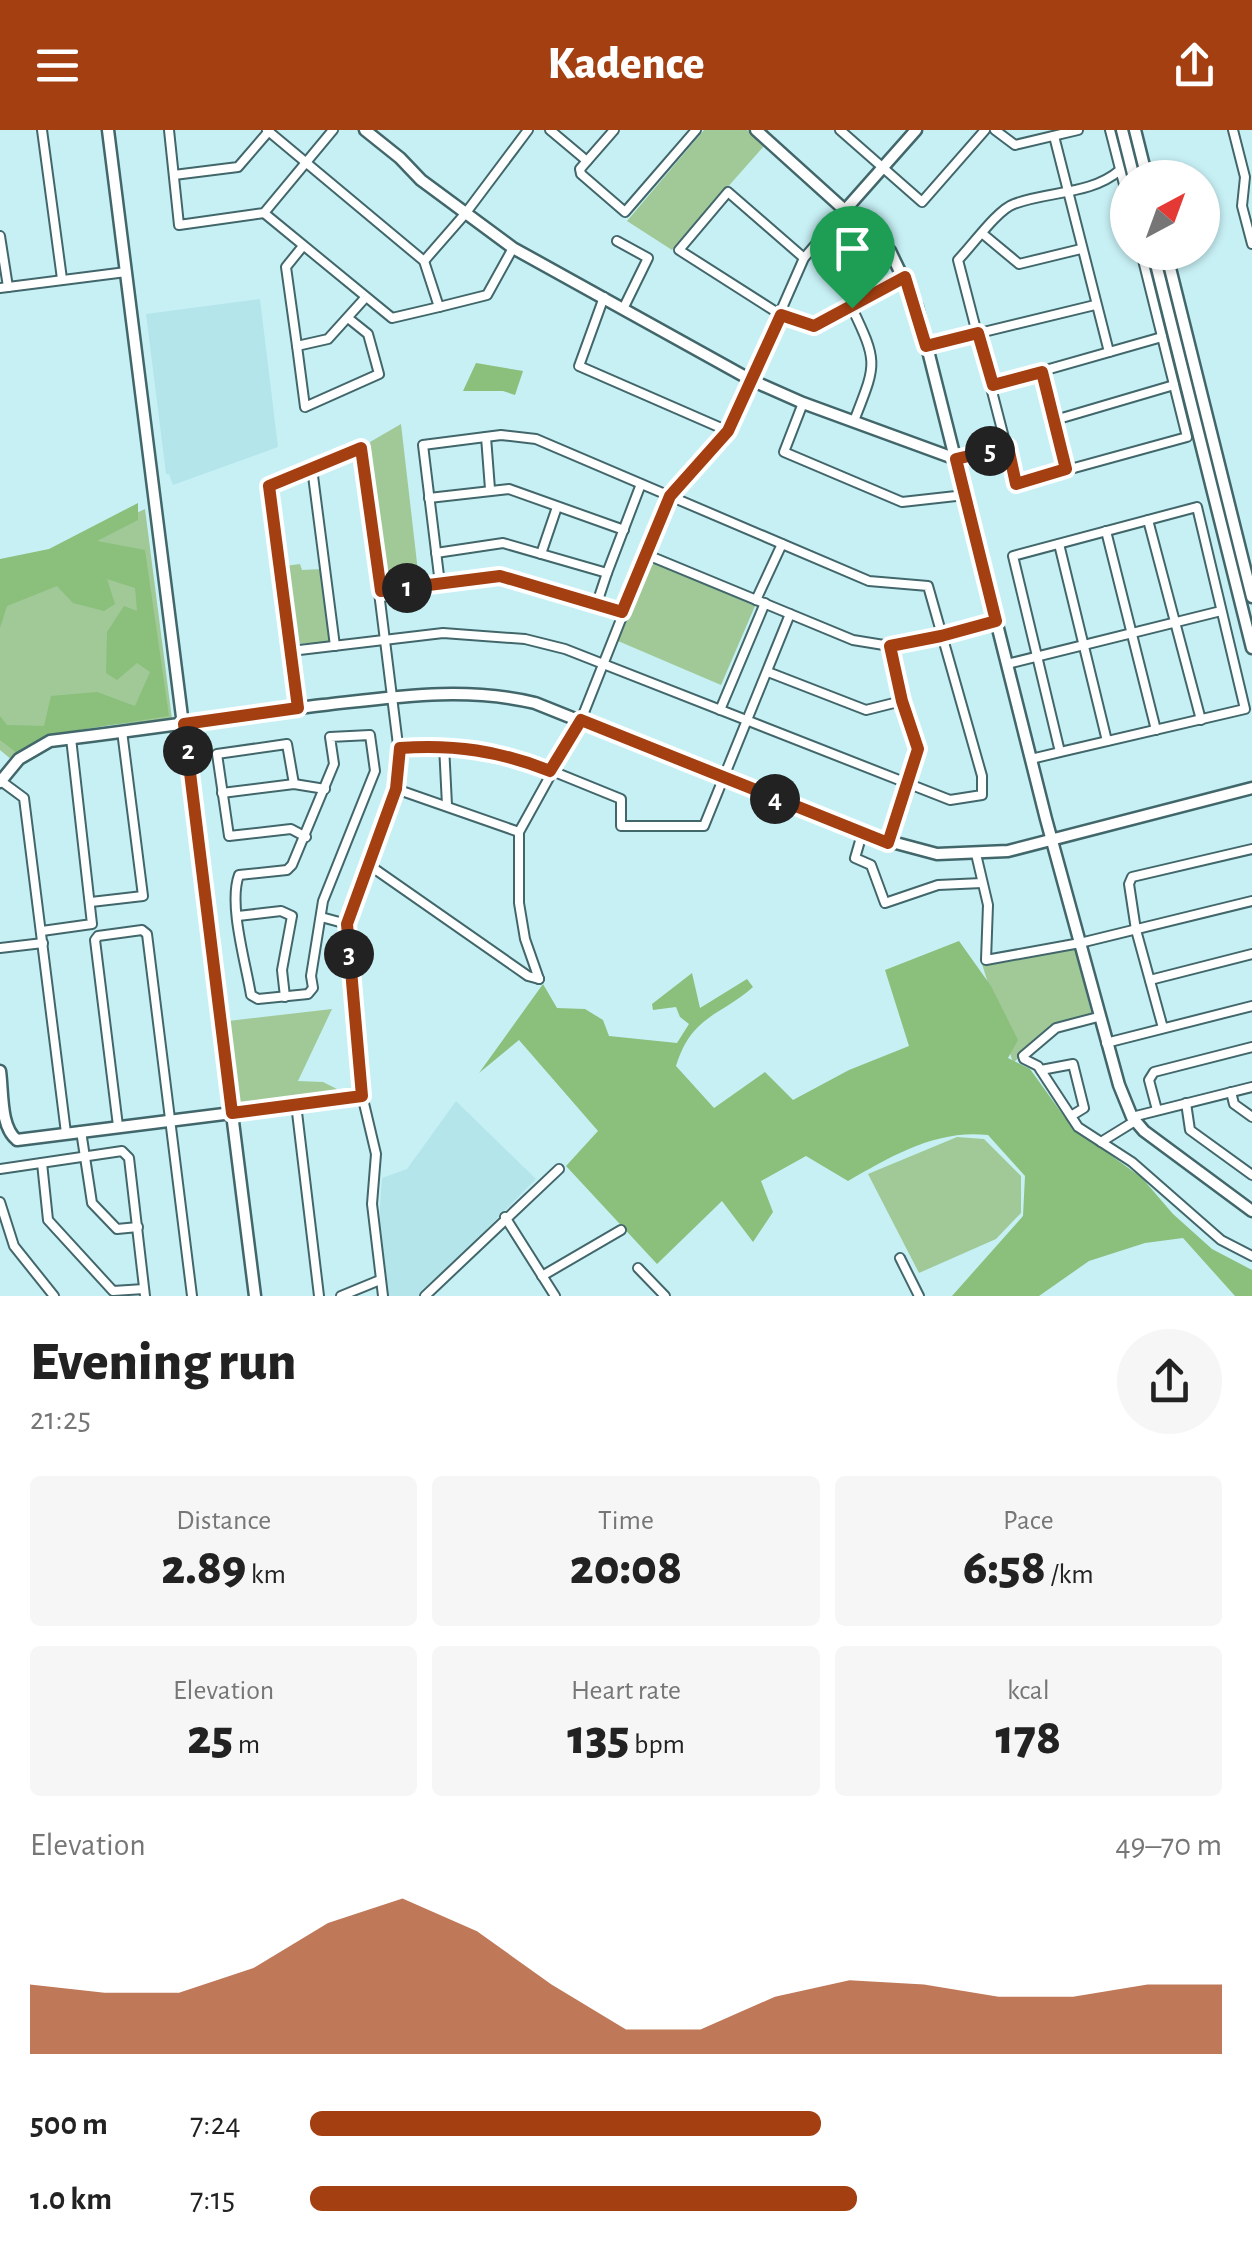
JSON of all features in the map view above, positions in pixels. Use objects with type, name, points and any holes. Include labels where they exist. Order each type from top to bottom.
[{"type":"street","points":[[42,130],[62,280]]},
{"type":"street","points":[[108,130],[255,1296]]},
{"type":"street","points":[[169,130],[179,225],[264,214],[333,130]]},
{"type":"street","points":[[365,130],[420,180],[513,248],[751,380],[802,403],[956,459],[1008,447]]},
{"type":"street","points":[[424,261],[528,130]]},
{"type":"street","points":[[550,130],[586,161]]},
{"type":"street","points":[[614,130],[580,169],[625,212],[696,130]]},
{"type":"street","points":[[756,130],[890,252],[905,277],[956,459],[1098,1018],[1134,1119],[1252,1211]]},
{"type":"street","points":[[840,130],[922,202],[986,130]]},
{"type":"street","points":[[369,865],[528,976],[539,979],[518,903],[519,832],[581,720],[670,496],[728,431],[804,258],[916,130]]},
{"type":"street","points":[[996,130],[1015,145],[1078,130]]},
{"type":"street","points":[[1110,130],[1118,160]]},
{"type":"street","points":[[1122,130],[1130,160]]},
{"type":"street","points":[[1135,130],[1142,160]]},
{"type":"street","points":[[1234,130],[1245,177],[1242,206],[1252,244]]},
{"type":"street","points":[[174,175],[238,167],[268,131],[424,261],[438,308]]},
{"type":"street","points":[[1054,136],[1109,352]]},
{"type":"street","points":[[1239,152],[1252,148]]},
{"type":"street","points":[[1110,178],[1070,192],[1010,204],[958,260],[1016,484],[1187,437],[1145,270]]},
{"type":"street","points":[[804,258],[728,192],[679,250],[781,315],[814,326],[905,277]]},
{"type":"street","points":[[264,214],[392,318],[486,295],[513,248]]},
{"type":"street","points":[[983,234],[1019,264],[1081,249]]},
{"type":"street","points":[[0,236],[4,288],[126,272]]},
{"type":"street","points":[[617,241],[648,258],[624,308]]},
{"type":"street","points":[[303,246],[286,267],[305,407],[379,374],[368,334],[348,318]]},
{"type":"street","points":[[1158,270],[1252,648]]},
{"type":"street","points":[[1170,270],[1252,597]]},
{"type":"street","points":[[604,296],[579,366],[728,431]]},
{"type":"street","points":[[297,346],[328,339],[365,298]]},
{"type":"street","points":[[926,346],[1095,305]]},
{"type":"street","points":[[852,308],[868,340],[874,370],[854,421]]},
{"type":"street","points":[[993,385],[1162,337]]},
{"type":"street","points":[[1042,372],[1066,469]]},
{"type":"street","points":[[1055,420],[1174,386]]},
{"type":"street","points":[[802,403],[784,452],[902,502],[965,495]]},
{"type":"street","points":[[291,652],[443,633],[524,639],[565,648],[950,800],[982,795],[982,776],[928,586],[869,581],[536,439],[501,435],[424,446],[440,584]]},
{"type":"street","points":[[486,436],[490,490]]},
{"type":"street","points":[[298,708],[269,486],[361,448],[400,748],[396,789],[347,924],[362,1096],[376,1154],[372,1204],[383,1296]]},
{"type":"street","points":[[312,468],[335,646]]},
{"type":"street","points":[[596,603],[642,484]]},
{"type":"street","points":[[429,498],[509,489],[624,530]]},
{"type":"street","points":[[1031,759],[1244,710],[1196,506],[1013,556],[1060,752]]},
{"type":"street","points":[[542,554],[557,507]]},
{"type":"street","points":[[1148,520],[1201,720]]},
{"type":"street","points":[[1106,531],[1156,730]]},
{"type":"street","points":[[436,553],[503,543],[607,573]]},
{"type":"street","points":[[720,710],[782,544]]},
{"type":"street","points":[[1059,544],[1107,741]]},
{"type":"street","points":[[646,554],[853,640],[890,646],[996,621]]},
{"type":"street","points":[[381,591],[500,576],[622,612]]},
{"type":"street","points":[[1006,664],[1221,611]]},
{"type":"street","points":[[400,748],[444,745],[520,758],[622,799],[621,826],[704,826],[790,614]]},
{"type":"street","points":[[888,843],[918,749],[890,646]]},
{"type":"street","points":[[768,672],[866,710],[902,701]]},
{"type":"street","points":[[66,1133],[24,798],[0,782],[32,749],[50,741],[394,697],[488,694],[535,703],[862,834],[937,854],[976,854],[1052,841],[1252,788]]},
{"type":"street","points":[[91,902],[143,896],[122,731]]},
{"type":"street","points":[[370,735],[375,772],[323,901],[311,976],[313,988],[308,994],[258,999],[251,995],[235,885],[238,875],[286,870],[306,837],[334,764],[330,738],[370,735]]},
{"type":"street","points":[[42,931],[92,924],[71,738]]},
{"type":"street","points":[[294,784],[288,744],[217,754],[229,836],[291,829],[306,837]]},
{"type":"street","points":[[444,745],[447,805]]},
{"type":"street","points":[[222,792],[294,784],[325,788]]},
{"type":"street","points":[[396,789],[519,832]]},
{"type":"street","points":[[862,834],[854,858],[871,866],[886,904],[938,885],[982,883]]},
{"type":"street","points":[[1163,1028],[1136,930],[1132,878],[1252,849]]},
{"type":"street","points":[[976,854],[988,904],[986,960],[1080,943],[1252,900]]},
{"type":"street","points":[[238,916],[281,911],[292,916],[282,970],[286,996]]},
{"type":"street","points":[[321,917],[347,924]]},
{"type":"street","points":[[118,1126],[95,940],[98,936],[142,930],[146,934],[192,1296]]},
{"type":"street","points":[[0,948],[44,942]]},
{"type":"street","points":[[1150,980],[1252,954]]},
{"type":"street","points":[[1106,1043],[1252,1006]]},
{"type":"street","points":[[1098,1018],[1056,1028],[1023,1056],[1041,1070],[1078,1127],[1132,1162],[1221,1240],[1252,1256]]},
{"type":"street","points":[[1158,1110],[1149,1080],[1154,1072],[1252,1047]]},
{"type":"street","points":[[1041,1070],[1073,1064],[1084,1108],[1071,1116]]},
{"type":"street","points":[[0,1072],[7,1128],[17,1140],[362,1096]]},
{"type":"street","points":[[1101,1142],[1134,1119],[1158,1110],[1252,1087]]},
{"type":"street","points":[[1231,1092],[1234,1104],[1252,1117]]},
{"type":"street","points":[[296,1104],[319,1296]]},
{"type":"street","points":[[1186,1104],[1190,1130],[1252,1175]]},
{"type":"street","points":[[81,1131],[92,1203],[117,1229],[138,1228]]},
{"type":"street","points":[[0,1169],[122,1151],[129,1158],[144,1292],[113,1292],[48,1220],[42,1163]]},
{"type":"street","points":[[425,1296],[559,1169]]},
{"type":"street","points":[[0,1202],[14,1246],[54,1296]]},
{"type":"street","points":[[505,1218],[555,1296]]},
{"type":"street","points":[[542,1276],[621,1230]]},
{"type":"street","points":[[900,1258],[918,1296]]},
{"type":"street","points":[[638,1268],[665,1296]]},
{"type":"street","points":[[341,1296],[380,1280]]},
{"type":"shaded area","points":[[260,299],[278,447],[173,485],[166,474],[146,314]]},
{"type":"shaded area","points":[[456,1101],[536,1179],[420,1296],[387,1296],[378,1237],[382,1178],[407,1169]]},
{"type":"green space","points":[[704,130],[747,130],[764,146],[672,250],[627,221]]},
{"type":"green space","points":[[476,363],[523,371],[515,395],[503,391],[463,391]]},
{"type":"green space","points":[[401,424],[419,580],[388,584],[370,442]]},
{"type":"green space","points":[[138,503],[138,520],[97,541],[145,550],[169,716],[47,735],[17,753],[0,740],[0,716],[7,725],[44,726],[51,696],[97,692],[135,706],[150,672],[137,663],[117,680],[106,673],[107,632],[124,606],[137,611],[135,588],[107,579],[115,604],[104,611],[73,603],[57,586],[7,606],[0,628],[0,559],[49,549]]},
{"type":"green space","points":[[145,509],[172,719],[65,733],[27,748],[12,760],[0,750],[0,577]]},
{"type":"green space","points":[[654,563],[755,606],[721,685],[618,641]]},
{"type":"green space","points":[[300,564],[302,570],[322,569],[330,642],[295,644],[285,566]]},
{"type":"green space","points":[[959,941],[991,986],[1018,1040],[1008,1058],[1030,1069],[1071,1126],[1142,1178],[1173,1214],[1212,1249],[1252,1270],[1252,1296],[1235,1296],[1183,1238],[1145,1243],[1089,1261],[1039,1296],[952,1296],[1023,1216],[1025,1176],[988,1135],[933,1140],[848,1181],[806,1156],[761,1181],[773,1212],[753,1242],[722,1201],[657,1264],[566,1166],[598,1131],[519,1040],[479,1073],[543,984],[557,1008],[585,1009],[603,1020],[609,1036],[677,1043],[689,1024],[676,1007],[653,1010],[652,1004],[692,973],[700,1008],[747,979],[753,987],[698,1027],[676,1066],[714,1108],[765,1072],[793,1100],[849,1070],[909,1046],[885,970]]},
{"type":"green space","points":[[1075,948],[1092,1016],[1052,1025],[1013,1063],[982,964]]},
{"type":"green space","points":[[332,1009],[298,1081],[323,1082],[345,1093],[239,1106],[228,1021]]},
{"type":"green space","points":[[957,1137],[984,1139],[1021,1176],[1021,1213],[996,1239],[919,1273],[868,1174]]},
{"type":"route","points":[[905,277],[926,346],[978,333],[993,385],[1042,372],[1066,469],[1016,484],[1008,447],[956,459],[996,621],[890,646],[918,749],[888,843],[581,720],[550,771],[520,758],[458,746],[400,748],[396,789],[349,912],[346,933],[362,1096],[232,1113],[184,724],[298,708],[269,486],[361,448],[381,591],[500,576],[622,612],[670,496],[728,431],[781,315],[814,326],[852,308],[905,277]]}]
